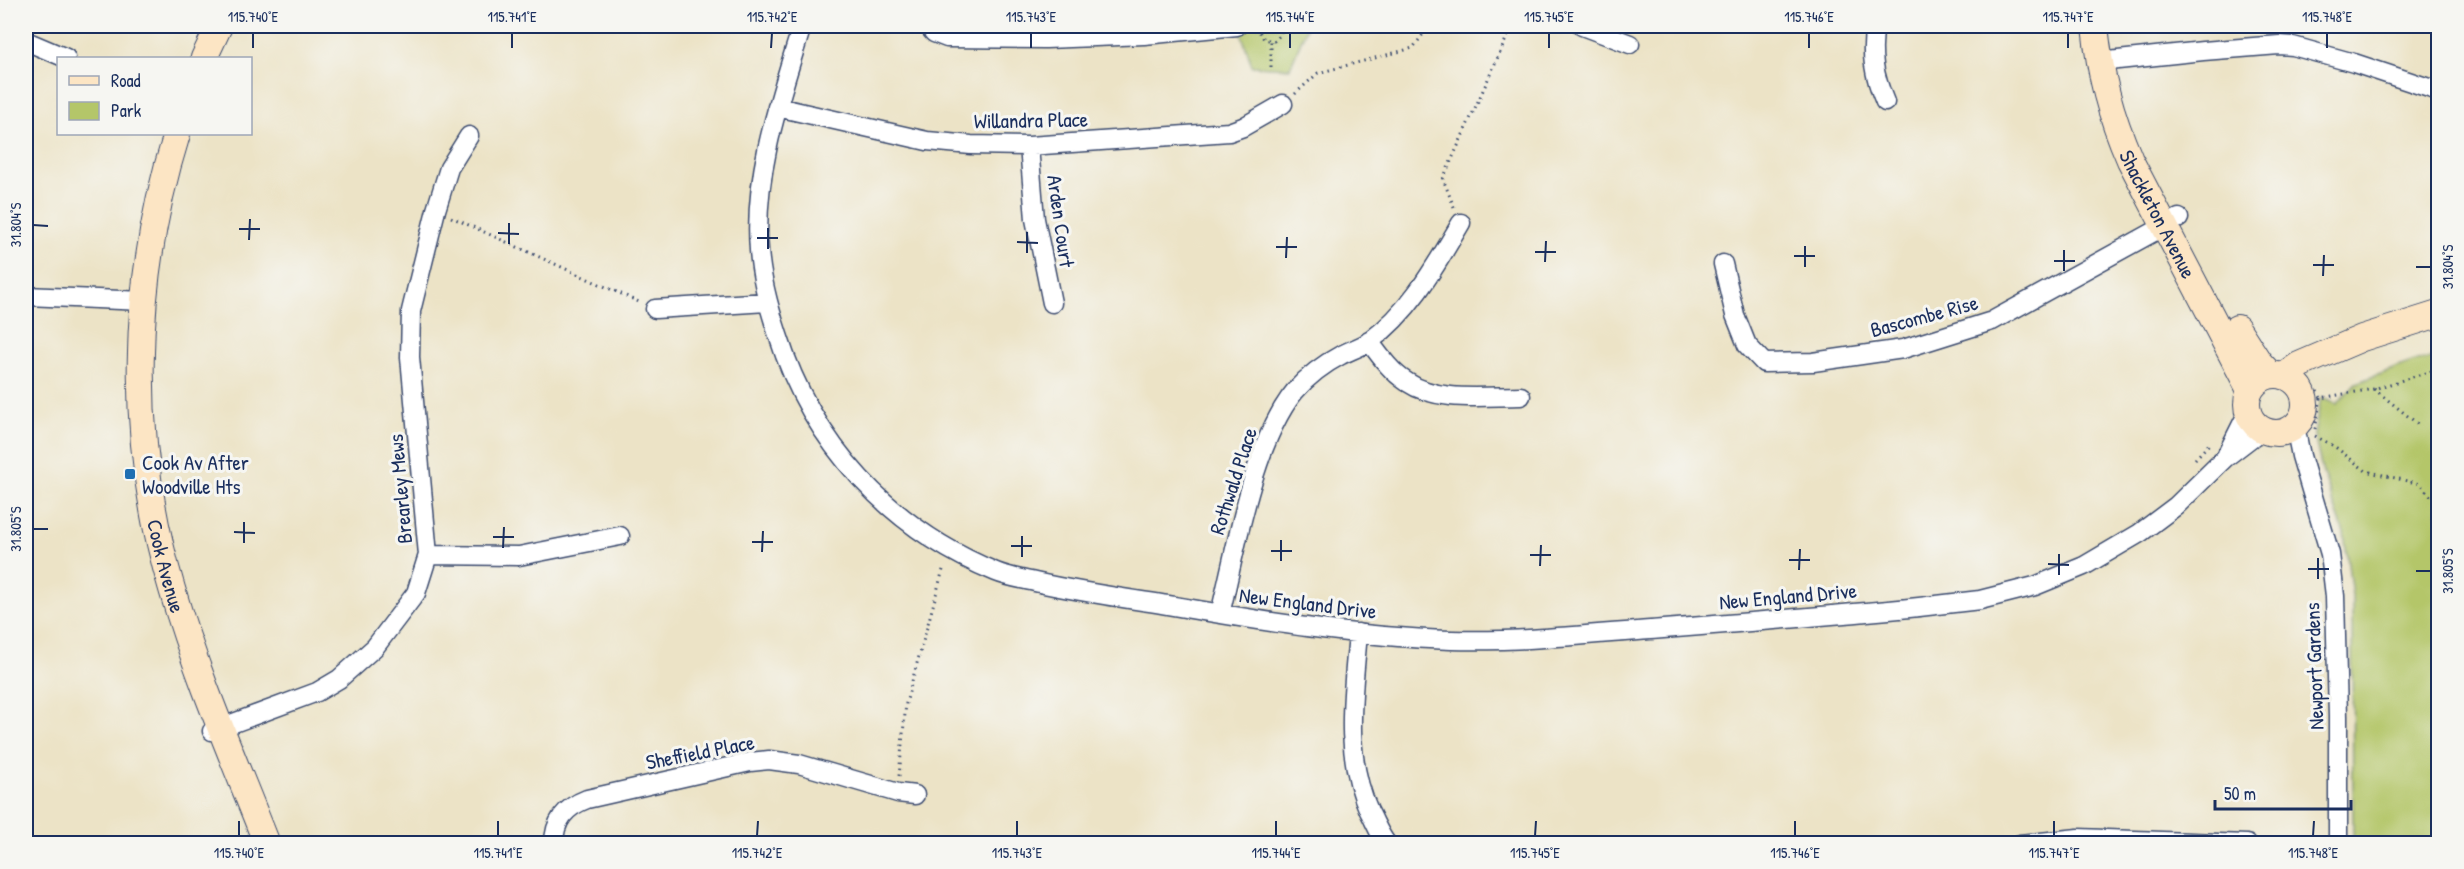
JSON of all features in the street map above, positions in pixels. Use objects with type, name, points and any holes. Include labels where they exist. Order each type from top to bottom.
[{"type":"street","points":[[192,57],[207,26]]},
{"type":"street","points":[[204,57],[219,26]]},
{"type":"street","name":"New England Drive","points":[[802,26],[777,107],[759,207],[759,251],[767,302],[784,354],[809,411],[827,440],[868,489],[904,520],[948,549],[1000,574],[1059,587],[1220,614],[1358,633],[1451,640],[1538,639],[1807,618],[1980,600],[2035,586],[2084,566],[2131,539],[2176,506],[2224,458],[2277,426]]},
{"type":"street","points":[[928,26],[934,33],[947,38],[1046,39],[1144,30],[1237,26]]},
{"type":"street","points":[[1582,26],[1630,44]]},
{"type":"street","points":[[1875,26],[1872,39],[1874,74],[1885,102]]},
{"type":"street","name":"Shackleton Avenue","points":[[2095,26],[2107,62]]},
{"type":"street","name":"Shackleton Avenue","points":[[2111,26],[2104,88],[2117,130],[2244,340],[2293,383]]},
{"type":"street","points":[[26,41],[64,57]]},
{"type":"street","points":[[2107,62],[2203,51],[2279,45],[2294,46],[2439,91]]},
{"type":"street","name":"Willandra Place","points":[[777,107],[927,141],[970,145],[1029,146],[1228,132],[1243,127],[1283,104]]},
{"type":"street","name":"Cook Avenue","points":[[164,135],[149,193],[129,410],[139,496],[151,558],[165,609],[267,843]]},
{"type":"street","name":"Cook Avenue","points":[[138,300],[177,135]]},
{"type":"street","name":"Brearley Mews","points":[[216,729],[316,692],[356,665],[375,647],[416,593],[428,555],[409,334],[411,312],[436,210],[449,168],[469,136]]},
{"type":"street","name":"Arden Court","points":[[1029,146],[1035,219],[1052,303]]},
{"type":"street","name":"Shackleton Avenue","points":[[2172,222],[2277,426]]},
{"type":"street","name":"Bascombe Rise","points":[[1723,264],[1735,315],[1747,345],[1764,363],[1813,362],[1903,349],[1992,321],[2172,222]]},
{"type":"street","name":"Rothwald Place","points":[[1220,614],[1257,468],[1285,405],[1295,391],[1320,368],[1369,341],[1413,299],[1461,223]]},
{"type":"street","points":[[26,296],[138,300]]},
{"type":"street","points":[[656,309],[767,302]]},
{"type":"street","points":[[2293,383],[2299,365],[2362,338],[2439,314]]},
{"type":"street","points":[[2293,383],[2305,400],[2304,410],[2277,426],[2259,381],[2293,383],[2323,373],[2350,357],[2382,344],[2439,329]]},
{"type":"street","points":[[1369,341],[1395,373],[1417,388],[1433,393],[1468,396],[1521,396]]},
{"type":"street","name":"Newport Gardens","points":[[2277,426],[2330,555],[2335,596],[2338,843]]},
{"type":"street","points":[[428,555],[519,556],[620,536]]},
{"type":"street","points":[[1358,633],[1350,724],[1352,748],[1355,770],[1380,841]]},
{"type":"street","name":"Cook Avenue","points":[[216,729],[255,843]]},
{"type":"street","name":"Sheffield Place","points":[[554,843],[555,828],[561,817],[575,803],[750,762],[786,761],[906,794]]},
{"type":"street","points":[[2020,843],[2078,838],[2247,843]]},
{"type":"path","points":[[1259,26],[1261,35],[1271,40]]},
{"type":"path","points":[[1271,40],[1281,34],[1282,26]]},
{"type":"path","points":[[1283,104],[1318,73],[1413,48],[1429,26]]},
{"type":"path","points":[[1461,223],[1443,179],[1512,26]]},
{"type":"path","points":[[1271,40],[1271,67]]},
{"type":"path","points":[[436,210],[656,309]]},
{"type":"path","points":[[2293,383],[2321,398],[2374,389],[2439,369]]},
{"type":"path","points":[[2374,389],[2419,425]]},
{"type":"path","points":[[2277,426],[2314,435],[2334,446],[2366,471],[2420,484],[2435,501],[2438,528],[2433,558],[2439,598]]},
{"type":"path","points":[[2191,464],[2215,438]]},
{"type":"path","points":[[906,794],[906,703],[948,549]]},
{"type":"green space","points":[[1239,26],[1307,26],[1290,68],[1252,66]]},
{"type":"green space","points":[[2438,357],[2438,843],[2353,843],[2352,596],[2344,533],[2323,474],[2314,435],[2321,398],[2337,404],[2356,383],[2412,362]]},
{"type":"place","name":"Cook Av After Woodville Hts","points":[[130,474]]}]
